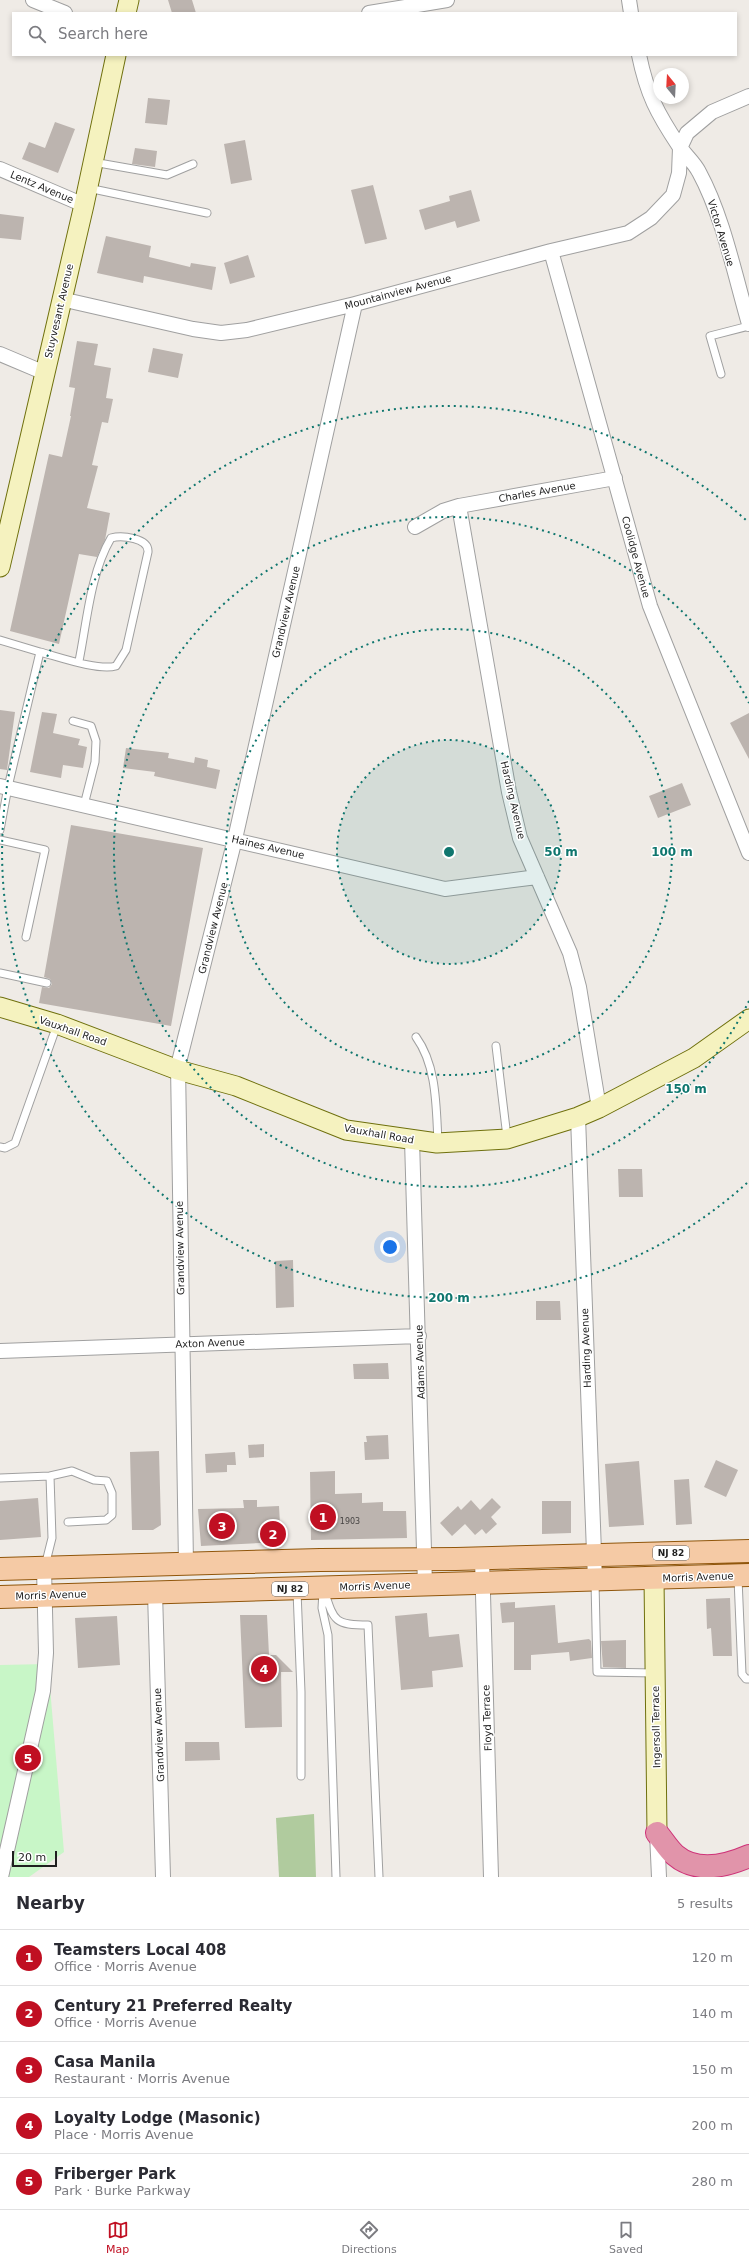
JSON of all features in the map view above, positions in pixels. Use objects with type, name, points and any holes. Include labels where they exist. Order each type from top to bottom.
[{"type":"highway","points":[[657,1833],[674,1854],[690,1864],[719,1866],[749,1856]]},
{"type":"main road","name":"NJ 82","points":[[0,1569],[341,1559],[482,1559],[749,1551]]},
{"type":"main road","name":"Morris Avenue","points":[[0,1597],[744,1575]]},
{"type":"street","points":[[33,0],[49,3],[63,12]]},
{"type":"street","points":[[126,12],[129,0]]},
{"type":"street","points":[[375,12],[447,0]]},
{"type":"street","points":[[629,0],[631,12]]},
{"type":"street","name":"Stuyvesant Avenue","points":[[0,567],[3,540],[45,372],[86,196],[116,56]]},
{"type":"street","name":"Victor Avenue","points":[[639,56],[654,108],[680,148],[699,170],[713,205],[749,325]]},
{"type":"street","points":[[680,148],[687,133],[712,112],[749,96]]},
{"type":"street","name":"Mountainview Avenue","points":[[61,299],[193,329],[221,333],[247,330],[355,304],[551,251],[628,233],[651,218],[673,195],[679,172],[680,148]]},
{"type":"street","name":"Lentz Avenue","points":[[0,170],[86,196]]},
{"type":"street","name":"Coolidge Avenue","points":[[551,251],[650,606],[749,852]]},
{"type":"street","name":"Grandview Avenue","points":[[186,1564],[181,1344],[178,1070],[235,839],[355,304]]},
{"type":"street","points":[[0,354],[45,372]]},
{"type":"street","name":"Charles Avenue","points":[[414,526],[459,506],[615,478]]},
{"type":"street","name":"Harding Avenue","points":[[459,506],[509,792],[520,838],[570,953],[579,987],[599,1108]]},
{"type":"street","name":"Haines Avenue","points":[[4,787],[235,839],[445,889],[537,877]]},
{"type":"street","name":"Vauxhall Road","points":[[0,1007],[57,1024],[178,1070],[236,1086],[346,1130],[438,1143],[507,1139],[599,1108],[694,1058],[749,1019]]},
{"type":"street","name":"Harding Avenue","points":[[578,1116],[595,1580]]},
{"type":"street","name":"Adams Avenue","points":[[412,1140],[419,1336],[425,1585]]},
{"type":"street","name":"Axton Avenue","points":[[0,1352],[419,1336]]},
{"type":"street","name":"Floyd Terrace","points":[[482,1559],[491,1877]]},
{"type":"street","points":[[1,1877],[43,1691],[46,1653],[44,1568]]},
{"type":"street","name":"Ingersoll Terrace","points":[[654,1578],[657,1833],[659,1877]]},
{"type":"street","name":"Grandview Avenue","points":[[155,1592],[163,1877]]},
{"type":"lane","points":[[93,162],[167,175],[193,164]]},
{"type":"lane","points":[[86,196],[207,213]]},
{"type":"lane","points":[[721,374],[710,336],[749,325]]},
{"type":"lane","points":[[0,640],[40,652],[109,668],[116,666],[121,661],[126,650],[148,552],[148,546],[145,542],[118,536],[111,538],[107,545],[96,580],[79,661]]},
{"type":"lane","points":[[0,830],[4,787],[40,652]]},
{"type":"lane","points":[[73,721],[91,726],[96,741],[94,762],[84,805]]},
{"type":"lane","points":[[0,840],[44,850],[26,937]]},
{"type":"lane","points":[[0,973],[47,983]]},
{"type":"lane","points":[[0,1147],[5,1148],[15,1143],[57,1024]]},
{"type":"lane","points":[[416,1037],[424,1048],[431,1071],[436,1100],[438,1143]]},
{"type":"lane","points":[[496,1046],[507,1139]]},
{"type":"lane","points":[[0,1478],[50,1476],[72,1471],[94,1480],[107,1481],[112,1493],[112,1515],[106,1520],[68,1522]]},
{"type":"lane","points":[[44,1568],[52,1538],[50,1476]]},
{"type":"lane","points":[[744,1575],[742,1674],[746,1679],[749,1679]]},
{"type":"lane","points":[[595,1580],[597,1672],[655,1673]]},
{"type":"lane","points":[[296,1588],[300,1692],[301,1776]]},
{"type":"lane","points":[[324,1588],[322,1608],[328,1635],[336,1877]]},
{"type":"lane","points":[[324,1588],[336,1620],[346,1625],[368,1625],[379,1877]]},
{"type":"green space","points":[[48,1664],[64,1852],[29,1877],[0,1877],[0,1665]]},
{"type":"green space","points":[[314,1814],[316,1877],[279,1877],[276,1818]]},
{"type":"building","points":[[168,0],[192,0],[196,12],[172,12]]},
{"type":"building","points":[[148,98],[170,100],[167,125],[145,123]]},
{"type":"building","points":[[55,122],[75,129],[58,173],[22,159],[29,142],[45,148]]},
{"type":"building","points":[[245,140],[252,180],[231,184],[224,144]]},
{"type":"building","points":[[135,148],[157,151],[155,167],[132,164]]},
{"type":"building","points":[[373,185],[387,239],[365,244],[351,190]]},
{"type":"building","points":[[471,190],[480,221],[457,228],[455,221],[425,230],[419,210],[450,201],[449,196]]},
{"type":"building","points":[[0,214],[24,217],[21,240],[0,238]]},
{"type":"building","points":[[106,236],[151,246],[149,257],[190,267],[191,263],[216,267],[212,290],[144,276],[143,283],[97,273]]},
{"type":"building","points":[[248,255],[255,277],[230,284],[224,263]]},
{"type":"building","points":[[77,341],[98,344],[94,365],[111,368],[106,398],[113,399],[108,423],[102,422],[92,465],[98,466],[87,508],[110,513],[105,540],[97,557],[79,554],[59,644],[10,631],[49,454],[62,457],[71,416],[75,388],[69,387]]},
{"type":"building","points":[[153,348],[183,354],[178,378],[148,372]]},
{"type":"building","points":[[0,710],[15,712],[7,770],[0,769]]},
{"type":"building","points":[[42,712],[57,714],[53,733],[80,739],[78,745],[87,747],[83,768],[63,765],[61,778],[30,772]]},
{"type":"building","points":[[749,713],[749,759],[730,723]]},
{"type":"building","points":[[126,748],[169,753],[168,758],[194,763],[195,757],[208,760],[207,767],[220,770],[216,789],[154,776],[155,772],[123,768]]},
{"type":"building","points":[[682,783],[691,805],[658,818],[649,796]]},
{"type":"building","points":[[71,825],[203,848],[171,1026],[39,1003],[42,987],[49,988],[52,984],[50,979],[44,977]]},
{"type":"building","points":[[618,1169],[642,1169],[643,1197],[619,1197]]},
{"type":"building","points":[[293,1260],[294,1307],[276,1308],[275,1261]]},
{"type":"building","points":[[536,1301],[560,1301],[561,1320],[536,1320]]},
{"type":"building","points":[[388,1363],[389,1379],[354,1379],[353,1364]]},
{"type":"building","points":[[388,1435],[389,1459],[365,1460],[364,1442],[367,1442],[366,1436]]},
{"type":"building","points":[[264,1444],[264,1457],[249,1458],[248,1445]]},
{"type":"building","points":[[159,1451],[161,1525],[153,1530],[132,1530],[130,1452]]},
{"type":"building","points":[[235,1452],[236,1465],[227,1465],[227,1472],[206,1473],[205,1454]]},
{"type":"building","points":[[716,1460],[738,1470],[726,1497],[704,1487]]},
{"type":"building","points":[[639,1461],[644,1525],[609,1527],[605,1464]]},
{"type":"building","points":[[335,1471],[335,1494],[362,1493],[362,1503],[383,1502],[383,1511],[406,1511],[407,1538],[311,1540],[310,1472]]},
{"type":"building","points":[[689,1479],[692,1524],[676,1525],[674,1480]]},
{"type":"building","points":[[38,1498],[41,1537],[0,1540],[0,1501]]},
{"type":"building","points":[[492,1498],[501,1507],[491,1517],[497,1524],[486,1534],[482,1529],[475,1535],[465,1524],[452,1536],[440,1523],[458,1506],[461,1510],[471,1500],[480,1510]]},
{"type":"building","points":[[243,1500],[257,1500],[257,1507],[279,1506],[281,1542],[201,1546],[198,1509],[244,1508]]},
{"type":"building","points":[[542,1501],[571,1501],[571,1533],[542,1534]]},
{"type":"building","points":[[730,1598],[732,1656],[713,1656],[711,1628],[707,1629],[706,1599]]},
{"type":"building","points":[[515,1602],[515,1608],[555,1605],[558,1643],[589,1639],[591,1641],[592,1658],[570,1661],[569,1652],[531,1655],[531,1670],[514,1670],[514,1622],[502,1623],[500,1603]]},
{"type":"building","points":[[427,1613],[429,1637],[459,1634],[463,1667],[432,1671],[433,1687],[401,1690],[395,1616]]},
{"type":"building","points":[[240,1615],[267,1615],[269,1655],[276,1655],[293,1672],[281,1672],[282,1727],[245,1728]]},
{"type":"building","points":[[117,1616],[120,1665],[78,1668],[75,1618]]},
{"type":"building","points":[[626,1640],[626,1668],[603,1667],[601,1641]]},
{"type":"building","points":[[185,1742],[219,1742],[220,1760],[185,1761]]},
{"type":"place","name":"Teamsters Local 408","points":[[323,1517]]},
{"type":"place","name":"Casa Manila","points":[[222,1526]]},
{"type":"place","name":"Century 21 Preferred Realty","points":[[273,1534]]},
{"type":"place","name":"Loyalty Lodge (Masonic)","points":[[264,1669]]},
{"type":"place","name":"Friberger Park","points":[[28,1758]]}]
